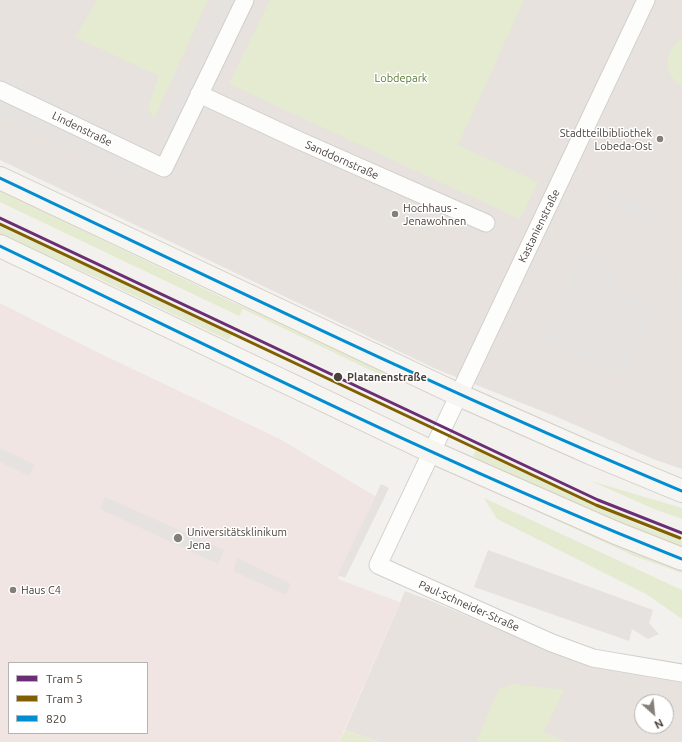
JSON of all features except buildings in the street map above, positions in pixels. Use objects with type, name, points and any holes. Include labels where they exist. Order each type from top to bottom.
[{"type":"main road","points":[[0,178],[460,395],[590,453],[682,491]]},
{"type":"main road","points":[[0,246],[432,452],[616,533],[682,559]]},
{"type":"street","points":[[199,94],[245,0]]},
{"type":"street","name":"Kastanienstraße","points":[[432,452],[646,0]]},
{"type":"street","name":"Lindenstraße","points":[[0,90],[164,168],[199,94]]},
{"type":"street","name":"Sanddornstraße","points":[[199,94],[298,140],[486,223]]},
{"type":"street","name":"Paul-Schneider-Straße","points":[[432,452],[378,565],[552,643],[594,658],[682,673]]},
{"type":"shaded area","points":[[0,0],[682,0],[682,469],[653,459],[557,417],[436,369],[0,160]]},
{"type":"shaded area","points":[[221,0],[235,0],[174,130],[162,124]]},
{"type":"shaded area","points":[[0,74],[134,138],[130,148],[0,86]]},
{"type":"shaded area","points":[[0,97],[138,165],[131,178],[0,114]]},
{"type":"shaded area","points":[[615,192],[656,211],[651,225],[609,206]]},
{"type":"shaded area","points":[[582,252],[620,269],[612,288],[656,307],[624,377],[542,340]]},
{"type":"shaded area","points":[[682,283],[682,311],[671,306]]},
{"type":"shaded area","name":"Universitätsklinikum Jena","points":[[0,303],[95,351],[280,439],[375,496],[338,579],[400,602],[339,742],[0,742]]},
{"type":"shaded area","points":[[0,448],[35,465],[29,476],[0,462]]},
{"type":"shaded area","points":[[381,484],[389,488],[345,578],[338,575]]},
{"type":"shaded area","points":[[105,497],[224,550],[218,564],[100,509]]},
{"type":"shaded area","points":[[488,550],[653,610],[649,623],[659,634],[648,639],[632,629],[629,641],[474,587]]},
{"type":"shaded area","points":[[238,558],[291,584],[286,595],[233,571]]},
{"type":"shaded area","points":[[405,591],[566,658],[603,668],[682,681],[682,742],[379,742],[345,730]]},
{"type":"green space","points":[[97,0],[208,0],[154,119],[148,107],[159,76],[75,37]]},
{"type":"green space","name":"Lobdepark","points":[[270,0],[524,0],[458,145],[538,182],[520,219],[229,84]]},
{"type":"green space","points":[[682,38],[682,87],[671,76],[668,62],[671,49]]},
{"type":"green space","points":[[0,190],[232,302],[277,320],[393,376],[391,380],[243,309],[239,316],[0,202]]},
{"type":"green space","points":[[0,226],[233,334],[228,340],[95,277],[0,235]]},
{"type":"green space","points":[[476,449],[641,526],[682,540],[682,549],[605,518],[481,463],[473,456]]},
{"type":"green space","points":[[591,481],[682,508],[682,519],[654,509]]},
{"type":"green space","points":[[492,487],[682,567],[682,573],[634,556],[491,490]]},
{"type":"green space","points":[[484,498],[682,590],[682,619],[646,594],[497,519]]},
{"type":"green space","points":[[514,684],[564,690],[544,732],[567,742],[476,742],[499,689]]},
{"type":"green space","points":[[345,730],[379,742],[339,742]]},
{"type":"tram line","name":"5","points":[[0,218],[598,500],[682,533]]},
{"type":"tram line","name":"3","points":[[0,224],[596,505],[680,538]]},
{"type":"transit line","name":"820","points":[[0,178],[424,378],[510,417],[682,491]]},
{"type":"transit line","name":"820","points":[[0,246],[423,448],[595,524],[682,559]]},
{"type":"place","name":"Stadtteilbibliothek Lobeda-Ost","points":[[660,139]]},
{"type":"place","name":"Hochhaus - Jenawohnen","points":[[395,214]]},
{"type":"place","name":"Platanenstraße","points":[[338,377]]},
{"type":"place","name":"Universitätsklinikum Jena","points":[[178,538]]},
{"type":"place","name":"Haus C4","points":[[13,590]]}]
